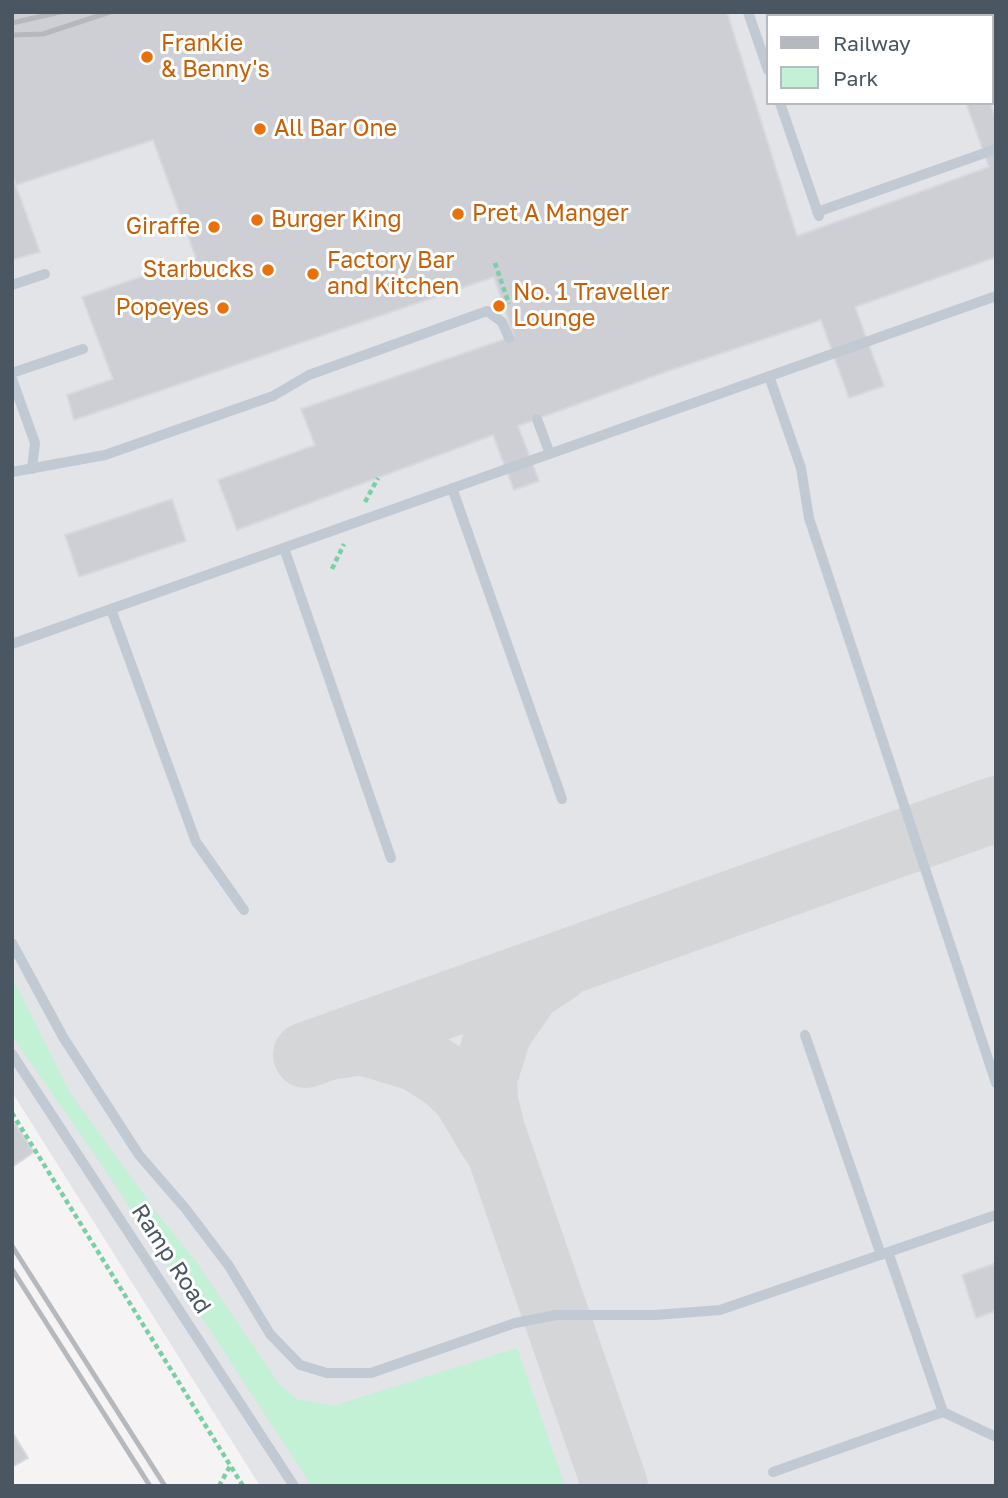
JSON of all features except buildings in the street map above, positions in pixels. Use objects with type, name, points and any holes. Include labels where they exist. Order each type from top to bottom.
[{"type":"lane","points":[[748,12],[766,64]]},
{"type":"lane","points":[[781,105],[818,215],[996,149]]},
{"type":"lane","points":[[12,285],[45,274]]},
{"type":"lane","points":[[12,644],[996,296]]},
{"type":"lane","points":[[12,472],[105,455],[273,396],[309,375],[487,311],[502,322],[509,338]]},
{"type":"lane","points":[[12,373],[83,349]]},
{"type":"lane","points":[[769,376],[801,468],[814,531],[996,1083]]},
{"type":"lane","points":[[12,379],[35,443],[32,469]]},
{"type":"lane","points":[[537,419],[550,454]]},
{"type":"lane","points":[[452,488],[562,799]]},
{"type":"lane","points":[[284,548],[391,858]]},
{"type":"lane","points":[[111,609],[195,842],[244,910]]},
{"type":"lane","points":[[12,638],[29,638]]},
{"type":"lane","points":[[12,943],[62,1037],[139,1155],[186,1208],[229,1266],[270,1334],[300,1365],[327,1373],[371,1373],[514,1324],[556,1315],[655,1315],[720,1310],[996,1215]]},
{"type":"lane","points":[[805,1035],[943,1412]]},
{"type":"lane","name":"Ramp Road","points":[[12,1055],[294,1486]]},
{"type":"lane","points":[[773,1472],[943,1412],[996,1437]]},
{"type":"path","points":[[495,263],[512,313]]},
{"type":"path","points":[[12,1113],[243,1486]]},
{"type":"path","points":[[219,1486],[230,1465]]},
{"type":"shaded area","points":[[12,12],[996,12],[996,1486],[260,1486],[12,1092]]},
{"type":"green space","points":[[12,977],[69,1091],[159,1216],[194,1259],[280,1385],[297,1399],[333,1406],[517,1348],[565,1486],[312,1486],[102,1165],[12,1036]]},
{"type":"taxiway","points":[[306,1055],[996,809]]},
{"type":"taxiway","points":[[557,970],[529,988],[499,1031],[484,1079],[485,1101],[492,1130],[615,1486]]},
{"type":"taxiway","points":[[335,1046],[362,1042],[418,1059],[446,1077],[464,1094],[493,1142]]},
{"type":"railway","points":[[12,23],[60,12]]},
{"type":"railway","points":[[12,35],[43,34],[110,12]]},
{"type":"railway","points":[[12,1246],[165,1486]]},
{"type":"railway","points":[[12,1269],[150,1486]]},
{"type":"place","name":"Frankie & Benny's","points":[[147,57]]},
{"type":"place","name":"All Bar One","points":[[260,129]]},
{"type":"place","name":"Pret A Manger","points":[[458,214]]},
{"type":"place","name":"Burger King","points":[[257,220]]},
{"type":"place","name":"Giraffe","points":[[214,227]]},
{"type":"place","name":"Starbucks","points":[[268,270]]},
{"type":"place","name":"Factory Bar and Kitchen","points":[[313,274]]},
{"type":"place","name":"No. 1 Traveller Lounge","points":[[499,306]]},
{"type":"place","name":"Popeyes","points":[[223,308]]}]
